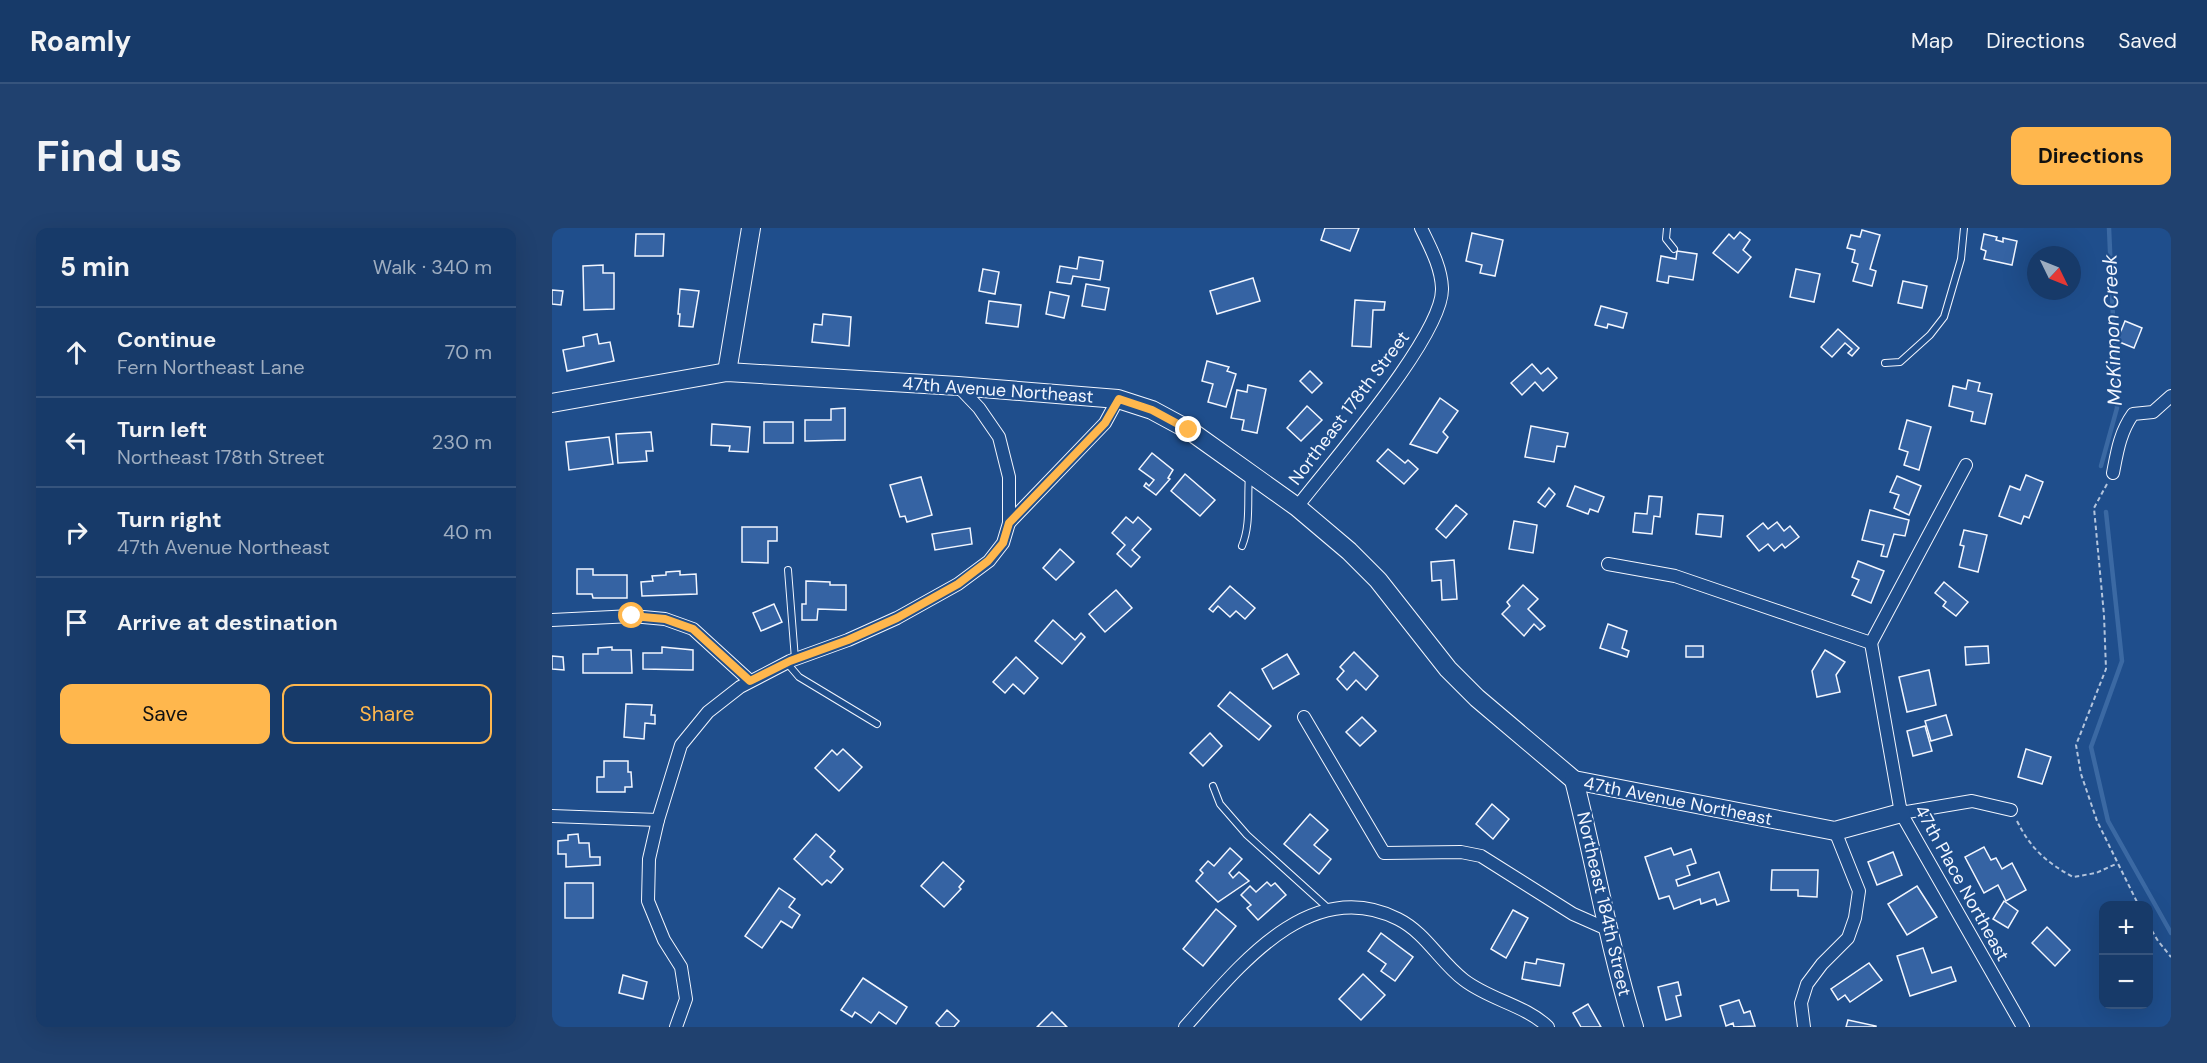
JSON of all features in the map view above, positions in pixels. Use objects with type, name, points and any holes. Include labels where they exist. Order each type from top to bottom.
[{"type":"street","points":[[728,372],[751,228]]},
{"type":"street","name":"Northeast 178th Street","points":[[1297,507],[1396,380],[1424,339],[1436,315],[1442,289],[1437,262],[1422,228]]},
{"type":"street","name":"47th Avenue Northeast","points":[[552,403],[728,372],[958,386],[1119,399],[1152,410],[1189,430],[1297,507],[1349,551],[1378,580],[1448,669],[1477,698],[1574,780],[1835,831],[1900,813],[1972,801],[2011,810]]},
{"type":"street","points":[[676,1027],[686,999],[681,967],[661,934],[648,901],[649,859],[658,820],[681,745],[708,712],[740,687],[791,661],[848,640],[897,618],[958,584],[988,561],[1003,543],[1009,523],[1009,477],[999,437],[979,408],[958,386]]},
{"type":"street","points":[[2113,473],[2118,446],[2125,426],[2133,414],[2153,412],[2171,396]]},
{"type":"street","points":[[1009,523],[1105,423],[1119,399]]},
{"type":"street","points":[[1608,564],[1675,576],[1870,643],[1966,465]]},
{"type":"street","points":[[552,620],[632,616],[665,619],[693,629],[750,681]]},
{"type":"street","name":"47th Place Northeast","points":[[1870,643],[1900,813],[2023,1027]]},
{"type":"street","points":[[1304,717],[1384,853],[1461,852],[1481,856],[1573,914],[1607,929]]},
{"type":"street","name":"Northeast 184th Street","points":[[1574,780],[1592,850],[1607,929],[1634,1027]]},
{"type":"street","points":[[552,816],[658,820]]},
{"type":"street","points":[[1804,1027],[1801,1004],[1807,984],[1822,964],[1848,938],[1855,918],[1859,891],[1835,831]]},
{"type":"street","points":[[1185,1027],[1245,960],[1267,941],[1323,910],[1355,906],[1375,909],[1399,919],[1420,934],[1463,979],[1482,992],[1528,1013],[1548,1027]]},
{"type":"lane","points":[[1667,228],[1666,239],[1674,249]]},
{"type":"lane","points":[[1885,363],[1900,362],[1930,335],[1944,317],[1961,259],[1964,228]]},
{"type":"lane","points":[[1242,546],[1248,524],[1249,473]]},
{"type":"lane","points":[[788,570],[791,661],[799,677],[877,724]]},
{"type":"lane","points":[[1213,786],[1220,804],[1247,835],[1330,910]]},
{"type":"path","points":[[2113,473],[2094,508],[2104,615],[2106,669],[2076,745],[2081,774],[2097,821],[2136,901]]},
{"type":"path","points":[[2011,810],[2034,849],[2054,866],[2073,877],[2096,873],[2117,864]]},
{"type":"path","points":[[2153,932],[2171,957]]},
{"type":"building","points":[[1325,228],[1359,228],[1350,251],[1321,240]]},
{"type":"building","points":[[1862,230],[1880,235],[1870,269],[1876,271],[1872,286],[1853,281],[1858,264],[1852,262],[1855,250],[1847,248],[1851,235],[1860,237]]},
{"type":"building","points":[[1740,232],[1750,240],[1743,250],[1751,257],[1738,273],[1713,253],[1729,234],[1734,239]]},
{"type":"building","points":[[1472,233],[1503,240],[1495,276],[1480,273],[1482,265],[1466,261]]},
{"type":"building","points":[[636,234],[664,234],[663,256],[635,256]]},
{"type":"building","points":[[1984,234],[1997,237],[1996,240],[2003,242],[2003,238],[2017,241],[2012,265],[1984,259],[1986,251],[1981,249]]},
{"type":"building","points":[[1677,251],[1697,254],[1693,280],[1669,276],[1668,283],[1657,281],[1661,256],[1676,259]]},
{"type":"building","points":[[1079,257],[1103,261],[1100,280],[1073,276],[1071,284],[1057,282],[1060,266],[1077,269]]},
{"type":"building","points":[[603,265],[603,273],[614,273],[614,309],[584,310],[583,266]]},
{"type":"building","points":[[983,269],[999,272],[995,294],[979,291]]},
{"type":"building","points":[[1796,269],[1820,274],[1814,302],[1790,297]]},
{"type":"building","points":[[1253,278],[1260,301],[1217,314],[1210,291]]},
{"type":"building","points":[[1903,281],[1927,286],[1922,308],[1898,303]]},
{"type":"building","points":[[1086,284],[1109,288],[1105,310],[1082,306]]},
{"type":"building","points":[[680,289],[699,291],[693,327],[679,326]]},
{"type":"building","points":[[552,290],[563,291],[561,305],[552,304]]},
{"type":"building","points":[[1050,292],[1069,296],[1064,318],[1046,314]]},
{"type":"building","points":[[1355,300],[1385,302],[1384,310],[1373,310],[1371,347],[1352,346]]},
{"type":"building","points":[[989,301],[1021,305],[1018,327],[986,323]]},
{"type":"building","points":[[1601,306],[1627,313],[1623,328],[1608,324],[1607,328],[1595,325]]},
{"type":"building","points":[[823,314],[851,317],[849,346],[812,342],[814,324],[822,325]]},
{"type":"building","points":[[2125,321],[2142,328],[2134,348],[2117,341]]},
{"type":"building","points":[[1838,329],[1859,348],[1852,356],[1848,353],[1852,349],[1845,343],[1832,357],[1821,347]]},
{"type":"building","points":[[597,334],[599,344],[610,342],[614,361],[567,371],[563,350],[584,346],[583,337]]},
{"type":"building","points":[[1207,361],[1229,367],[1227,371],[1236,374],[1226,407],[1208,402],[1213,384],[1202,381]]},
{"type":"building","points":[[1532,364],[1541,374],[1548,368],[1557,378],[1543,391],[1535,382],[1522,395],[1511,383]]},
{"type":"building","points":[[1310,371],[1322,383],[1312,393],[1300,381]]},
{"type":"building","points":[[1968,380],[1980,383],[1978,391],[1992,394],[1985,424],[1971,421],[1973,412],[1949,406],[1953,386],[1966,389]]},
{"type":"building","points":[[1248,385],[1266,389],[1257,433],[1242,430],[1244,420],[1231,418],[1237,390],[1247,392]]},
{"type":"building","points":[[1440,398],[1458,411],[1443,432],[1448,437],[1437,453],[1410,444]]},
{"type":"building","points":[[1307,406],[1322,420],[1301,441],[1287,428]]},
{"type":"building","points":[[845,408],[845,440],[805,441],[805,420],[831,420],[831,409]]},
{"type":"building","points":[[1907,420],[1931,427],[1919,470],[1904,465],[1908,452],[1899,449]]},
{"type":"building","points":[[764,422],[793,422],[793,443],[764,443]]},
{"type":"building","points":[[712,424],[750,427],[748,452],[729,451],[730,446],[711,445]]},
{"type":"building","points":[[1531,426],[1568,433],[1565,447],[1557,446],[1554,462],[1525,457]]},
{"type":"building","points":[[651,432],[653,451],[646,451],[647,461],[618,463],[616,434]]},
{"type":"building","points":[[609,437],[613,464],[569,470],[566,442]]},
{"type":"building","points":[[1388,449],[1405,463],[1408,460],[1418,469],[1404,484],[1377,461]]},
{"type":"building","points":[[1152,453],[1173,470],[1168,478],[1170,479],[1156,495],[1144,486],[1146,483],[1149,486],[1154,480],[1139,469]]},
{"type":"building","points":[[1185,474],[1215,500],[1200,516],[1171,491]]},
{"type":"building","points":[[2026,475],[2043,482],[2029,518],[2024,516],[2021,524],[1999,516],[2010,486],[2020,490]]},
{"type":"building","points":[[1897,476],[1921,486],[1909,515],[1894,508],[1899,495],[1890,492]]},
{"type":"building","points":[[921,477],[932,515],[907,522],[905,516],[900,517],[890,485]]},
{"type":"building","points":[[1575,486],[1604,497],[1598,512],[1590,509],[1588,514],[1567,506]]},
{"type":"building","points":[[1549,488],[1555,494],[1545,507],[1538,502]]},
{"type":"building","points":[[1649,496],[1662,497],[1660,517],[1654,516],[1652,534],[1633,532],[1635,513],[1647,514]]},
{"type":"building","points":[[1456,505],[1467,514],[1446,538],[1436,529]]},
{"type":"building","points":[[1870,510],[1909,520],[1905,536],[1894,534],[1887,557],[1881,556],[1884,545],[1862,540]]},
{"type":"building","points":[[1698,514],[1723,516],[1721,537],[1696,534]]},
{"type":"building","points":[[1126,517],[1133,523],[1138,517],[1151,529],[1132,550],[1140,557],[1131,567],[1117,554],[1125,545],[1112,533]]},
{"type":"building","points":[[1514,521],[1537,525],[1533,553],[1509,549]]},
{"type":"building","points":[[1777,522],[1784,531],[1790,526],[1799,537],[1785,548],[1782,544],[1774,551],[1768,544],[1759,551],[1747,536],[1763,523],[1768,529]]},
{"type":"building","points":[[742,527],[777,527],[777,541],[768,541],[768,563],[742,562]]},
{"type":"building","points":[[970,528],[972,544],[935,550],[932,534]]},
{"type":"building","points":[[1964,530],[1987,535],[1978,572],[1959,567],[1964,546],[1960,545]]},
{"type":"building","points":[[1060,549],[1074,562],[1056,580],[1043,568]]},
{"type":"building","points":[[1454,560],[1457,599],[1442,600],[1441,580],[1432,581],[1431,562]]},
{"type":"building","points":[[1858,561],[1884,571],[1871,603],[1852,595],[1859,580],[1852,577]]},
{"type":"building","points":[[577,569],[593,569],[593,575],[627,575],[627,598],[593,598],[592,594],[577,594]]},
{"type":"building","points":[[680,571],[680,575],[696,574],[697,594],[642,596],[641,582],[653,581],[652,576],[666,575],[666,572]]},
{"type":"building","points":[[806,581],[846,585],[846,610],[818,609],[817,620],[802,620],[802,604],[806,604]]},
{"type":"building","points":[[1944,582],[1968,602],[1956,616],[1943,606],[1946,602],[1935,593]]},
{"type":"building","points":[[1523,585],[1538,599],[1528,609],[1545,626],[1540,630],[1534,624],[1524,636],[1502,614],[1510,606],[1507,602]]},
{"type":"building","points":[[1230,586],[1255,608],[1245,619],[1236,611],[1230,617],[1218,606],[1213,612],[1209,609]]},
{"type":"building","points":[[1116,590],[1132,608],[1105,632],[1089,614]]},
{"type":"building","points":[[774,604],[782,622],[761,631],[753,613]]},
{"type":"building","points":[[1053,620],[1075,640],[1081,633],[1085,637],[1062,664],[1035,641]]},
{"type":"building","points":[[1608,624],[1627,631],[1622,648],[1629,651],[1627,657],[1600,648]]},
{"type":"building","points":[[1686,646],[1703,646],[1703,657],[1686,657]]},
{"type":"building","points":[[1988,646],[1989,663],[1966,665],[1965,647]]},
{"type":"building","points":[[612,647],[612,650],[631,650],[632,673],[583,673],[583,654],[598,654],[598,648]]},
{"type":"building","points":[[662,647],[693,650],[693,670],[643,669],[643,653],[662,653]]},
{"type":"building","points":[[1825,650],[1845,662],[1836,675],[1840,692],[1817,697],[1812,671]]},
{"type":"building","points":[[1354,652],[1378,676],[1366,690],[1356,680],[1347,690],[1337,679],[1344,671],[1340,667]]},
{"type":"building","points":[[1287,654],[1299,674],[1273,689],[1262,669]]},
{"type":"building","points":[[552,656],[563,657],[564,670],[552,669]]},
{"type":"building","points":[[1016,657],[1038,678],[1024,694],[1013,684],[1005,693],[993,682]]},
{"type":"building","points":[[1929,670],[1936,705],[1907,712],[1899,677]]},
{"type":"building","points":[[1230,692],[1271,726],[1259,740],[1218,706]]},
{"type":"building","points":[[626,704],[652,705],[651,715],[655,715],[655,724],[645,723],[644,739],[624,737]]},
{"type":"building","points":[[1946,715],[1952,735],[1931,741],[1925,721]]},
{"type":"building","points":[[1362,717],[1376,731],[1360,746],[1346,732]]},
{"type":"building","points":[[1925,726],[1932,751],[1913,756],[1907,731]]},
{"type":"building","points":[[1210,733],[1222,746],[1203,766],[1190,753]]},
{"type":"building","points":[[843,749],[862,767],[839,791],[815,768],[832,750],[837,755]]},
{"type":"building","points":[[2026,749],[2051,757],[2042,784],[2018,777]]},
{"type":"building","points":[[604,761],[628,761],[632,787],[625,787],[625,792],[597,792],[597,777],[604,777]]},
{"type":"building","points":[[1492,804],[1509,819],[1493,839],[1476,824]]},
{"type":"building","points":[[1310,814],[1328,830],[1314,845],[1331,859],[1319,874],[1284,844]]},
{"type":"building","points":[[578,834],[579,843],[589,843],[590,857],[600,857],[600,865],[566,867],[566,854],[558,854],[558,841],[568,840],[568,835]]},
{"type":"building","points":[[816,834],[835,851],[830,857],[843,869],[831,883],[827,880],[822,885],[794,859]]},
{"type":"building","points":[[1984,847],[1991,860],[1996,858],[2002,869],[2012,863],[2026,890],[2006,901],[1998,885],[1984,893],[1965,857]]},
{"type":"building","points":[[1230,848],[1242,859],[1229,873],[1233,878],[1239,872],[1249,881],[1218,902],[1196,881],[1203,873],[1200,870],[1208,861],[1214,866]]},
{"type":"building","points":[[1671,848],[1674,855],[1691,849],[1696,863],[1687,866],[1690,875],[1676,880],[1678,886],[1719,872],[1729,901],[1717,905],[1715,899],[1701,904],[1700,899],[1674,909],[1669,896],[1659,899],[1645,857]]},
{"type":"building","points":[[1893,852],[1902,875],[1877,885],[1868,862]]},
{"type":"building","points":[[943,862],[964,881],[959,887],[961,889],[944,907],[921,886]]},
{"type":"building","points":[[1772,870],[1818,870],[1817,897],[1798,896],[1798,890],[1771,890]]},
{"type":"building","points":[[1267,882],[1271,886],[1275,883],[1286,895],[1258,920],[1247,908],[1251,905],[1241,895],[1250,886],[1256,892]]},
{"type":"building","points":[[565,883],[593,883],[593,918],[565,918]]},
{"type":"building","points":[[1917,886],[1937,917],[1907,935],[1888,904]]},
{"type":"building","points":[[779,888],[795,899],[789,907],[800,915],[792,928],[781,921],[762,948],[745,936]]},
{"type":"building","points":[[2004,901],[2018,911],[2008,928],[1993,919]]},
{"type":"building","points":[[1216,909],[1236,926],[1203,966],[1183,949]]},
{"type":"building","points":[[1513,910],[1528,918],[1506,958],[1491,949]]},
{"type":"building","points":[[2047,927],[2070,950],[2055,966],[2032,943]]},
{"type":"building","points":[[1381,933],[1413,957],[1395,981],[1381,971],[1386,964],[1368,951]]},
{"type":"building","points":[[1923,948],[1932,973],[1951,967],[1956,981],[1910,996],[1897,956]]},
{"type":"building","points":[[1537,959],[1564,964],[1560,986],[1522,979],[1525,962],[1536,964]]},
{"type":"building","points":[[1869,963],[1882,980],[1850,1002],[1845,995],[1838,1000],[1831,989]]},
{"type":"building","points":[[1363,974],[1385,995],[1361,1020],[1339,999]]},
{"type":"building","points":[[623,975],[647,982],[643,999],[619,993]]},
{"type":"building","points":[[863,978],[907,1007],[896,1024],[879,1012],[871,1023],[855,1012],[852,1017],[841,1010]]},
{"type":"building","points":[[1678,982],[1681,995],[1676,996],[1681,1016],[1666,1020],[1658,987]]},
{"type":"building","points":[[1739,1000],[1744,1013],[1750,1011],[1755,1026],[1734,1027],[1733,1023],[1726,1026],[1720,1006]]},
{"type":"building","points":[[1588,1004],[1601,1027],[1581,1027],[1573,1013]]},
{"type":"building","points":[[947,1010],[959,1021],[954,1027],[940,1027],[936,1023]]},
{"type":"building","points":[[1052,1012],[1067,1027],[1037,1027]]},
{"type":"building","points":[[1848,1020],[1876,1026],[1876,1027],[1846,1027]]},
{"type":"waterway","name":"McKinnon Creek","points":[[2101,466],[2117,408],[2109,228]]},
{"type":"waterway","name":"McKinnon Creek","points":[[2106,512],[2122,661],[2091,747],[2108,821],[2171,933]]},
{"type":"route","points":[[632,616],[665,619],[693,629],[750,681],[790,661],[848,640],[897,618],[958,584],[983,566],[1003,543],[1009,523],[1105,423],[1119,399],[1152,410],[1189,430]]}]
